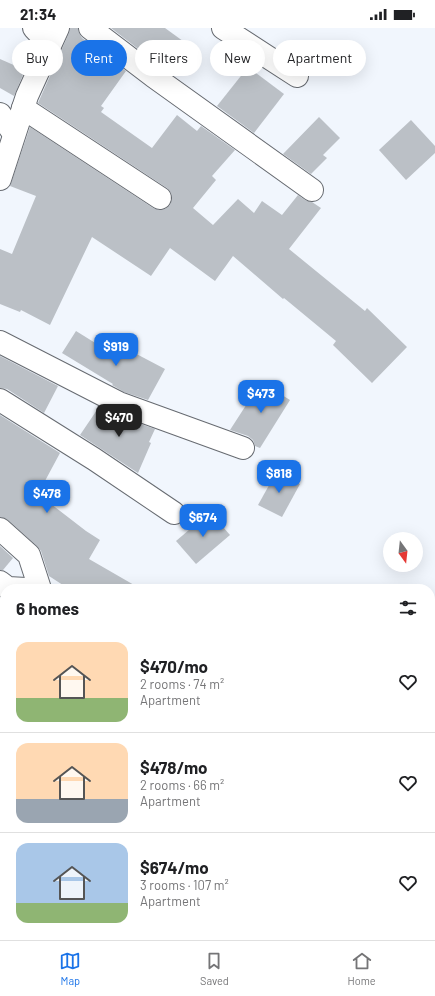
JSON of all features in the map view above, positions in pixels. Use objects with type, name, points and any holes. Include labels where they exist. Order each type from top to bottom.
[{"type":"street","points":[[0,179],[27,96],[54,36],[34,28]]},
{"type":"street","points":[[90,28],[153,76],[312,190]]},
{"type":"street","points":[[223,28],[273,60]]},
{"type":"street","points":[[23,108],[160,198]]},
{"type":"street","points":[[0,114],[14,134]]},
{"type":"street","points":[[0,342],[119,403],[243,448]]},
{"type":"street","points":[[0,400],[94,459],[174,513]]},
{"type":"street","points":[[0,529],[29,555],[38,584]]},
{"type":"building","points":[[70,28],[78,28],[79,33],[85,40],[71,40],[71,76],[122,76],[101,106],[104,108],[101,112],[152,148],[177,115],[197,131],[201,126],[235,150],[212,176],[216,180],[193,208],[213,225],[238,199],[254,213],[262,201],[282,215],[298,195],[321,208],[289,249],[365,311],[367,308],[407,347],[372,383],[333,345],[336,341],[284,298],[283,299],[233,256],[215,281],[170,248],[151,276],[92,237],[50,325],[21,310],[20,312],[0,304],[0,249],[12,254],[36,196],[10,186],[30,127],[153,208],[159,210],[165,209],[170,205],[172,199],[171,193],[167,188],[38,103],[50,76],[63,76],[63,47]]},
{"type":"building","points":[[111,28],[165,28],[182,40],[135,40],[135,46]]},
{"type":"building","points":[[0,59],[12,64],[12,76],[22,76],[14,96],[0,88]]},
{"type":"building","points":[[241,76],[260,76],[284,94],[254,133],[217,106]]},
{"type":"building","points":[[319,117],[340,138],[323,155],[327,158],[311,174],[283,154]]},
{"type":"building","points":[[411,120],[435,146],[435,153],[406,180],[379,150]]},
{"type":"building","points":[[76,331],[121,359],[127,349],[165,369],[148,400],[124,392],[62,353]]},
{"type":"building","points":[[0,356],[58,386],[44,413],[7,389],[0,388]]},
{"type":"building","points":[[261,382],[290,400],[260,448],[255,446],[253,440],[248,436],[230,430]]},
{"type":"building","points":[[99,407],[115,415],[155,429],[149,442],[151,443],[138,473],[80,435]]},
{"type":"building","points":[[0,415],[60,453],[38,494],[100,540],[89,559],[132,584],[61,584],[49,576],[41,551],[37,546],[8,520],[0,517]]},
{"type":"building","points":[[277,471],[300,484],[282,517],[258,505]]},
{"type":"building","points":[[210,512],[230,535],[196,564],[176,541]]},
{"type":"building","points":[[0,546],[13,558],[3,570],[0,570]]}]
